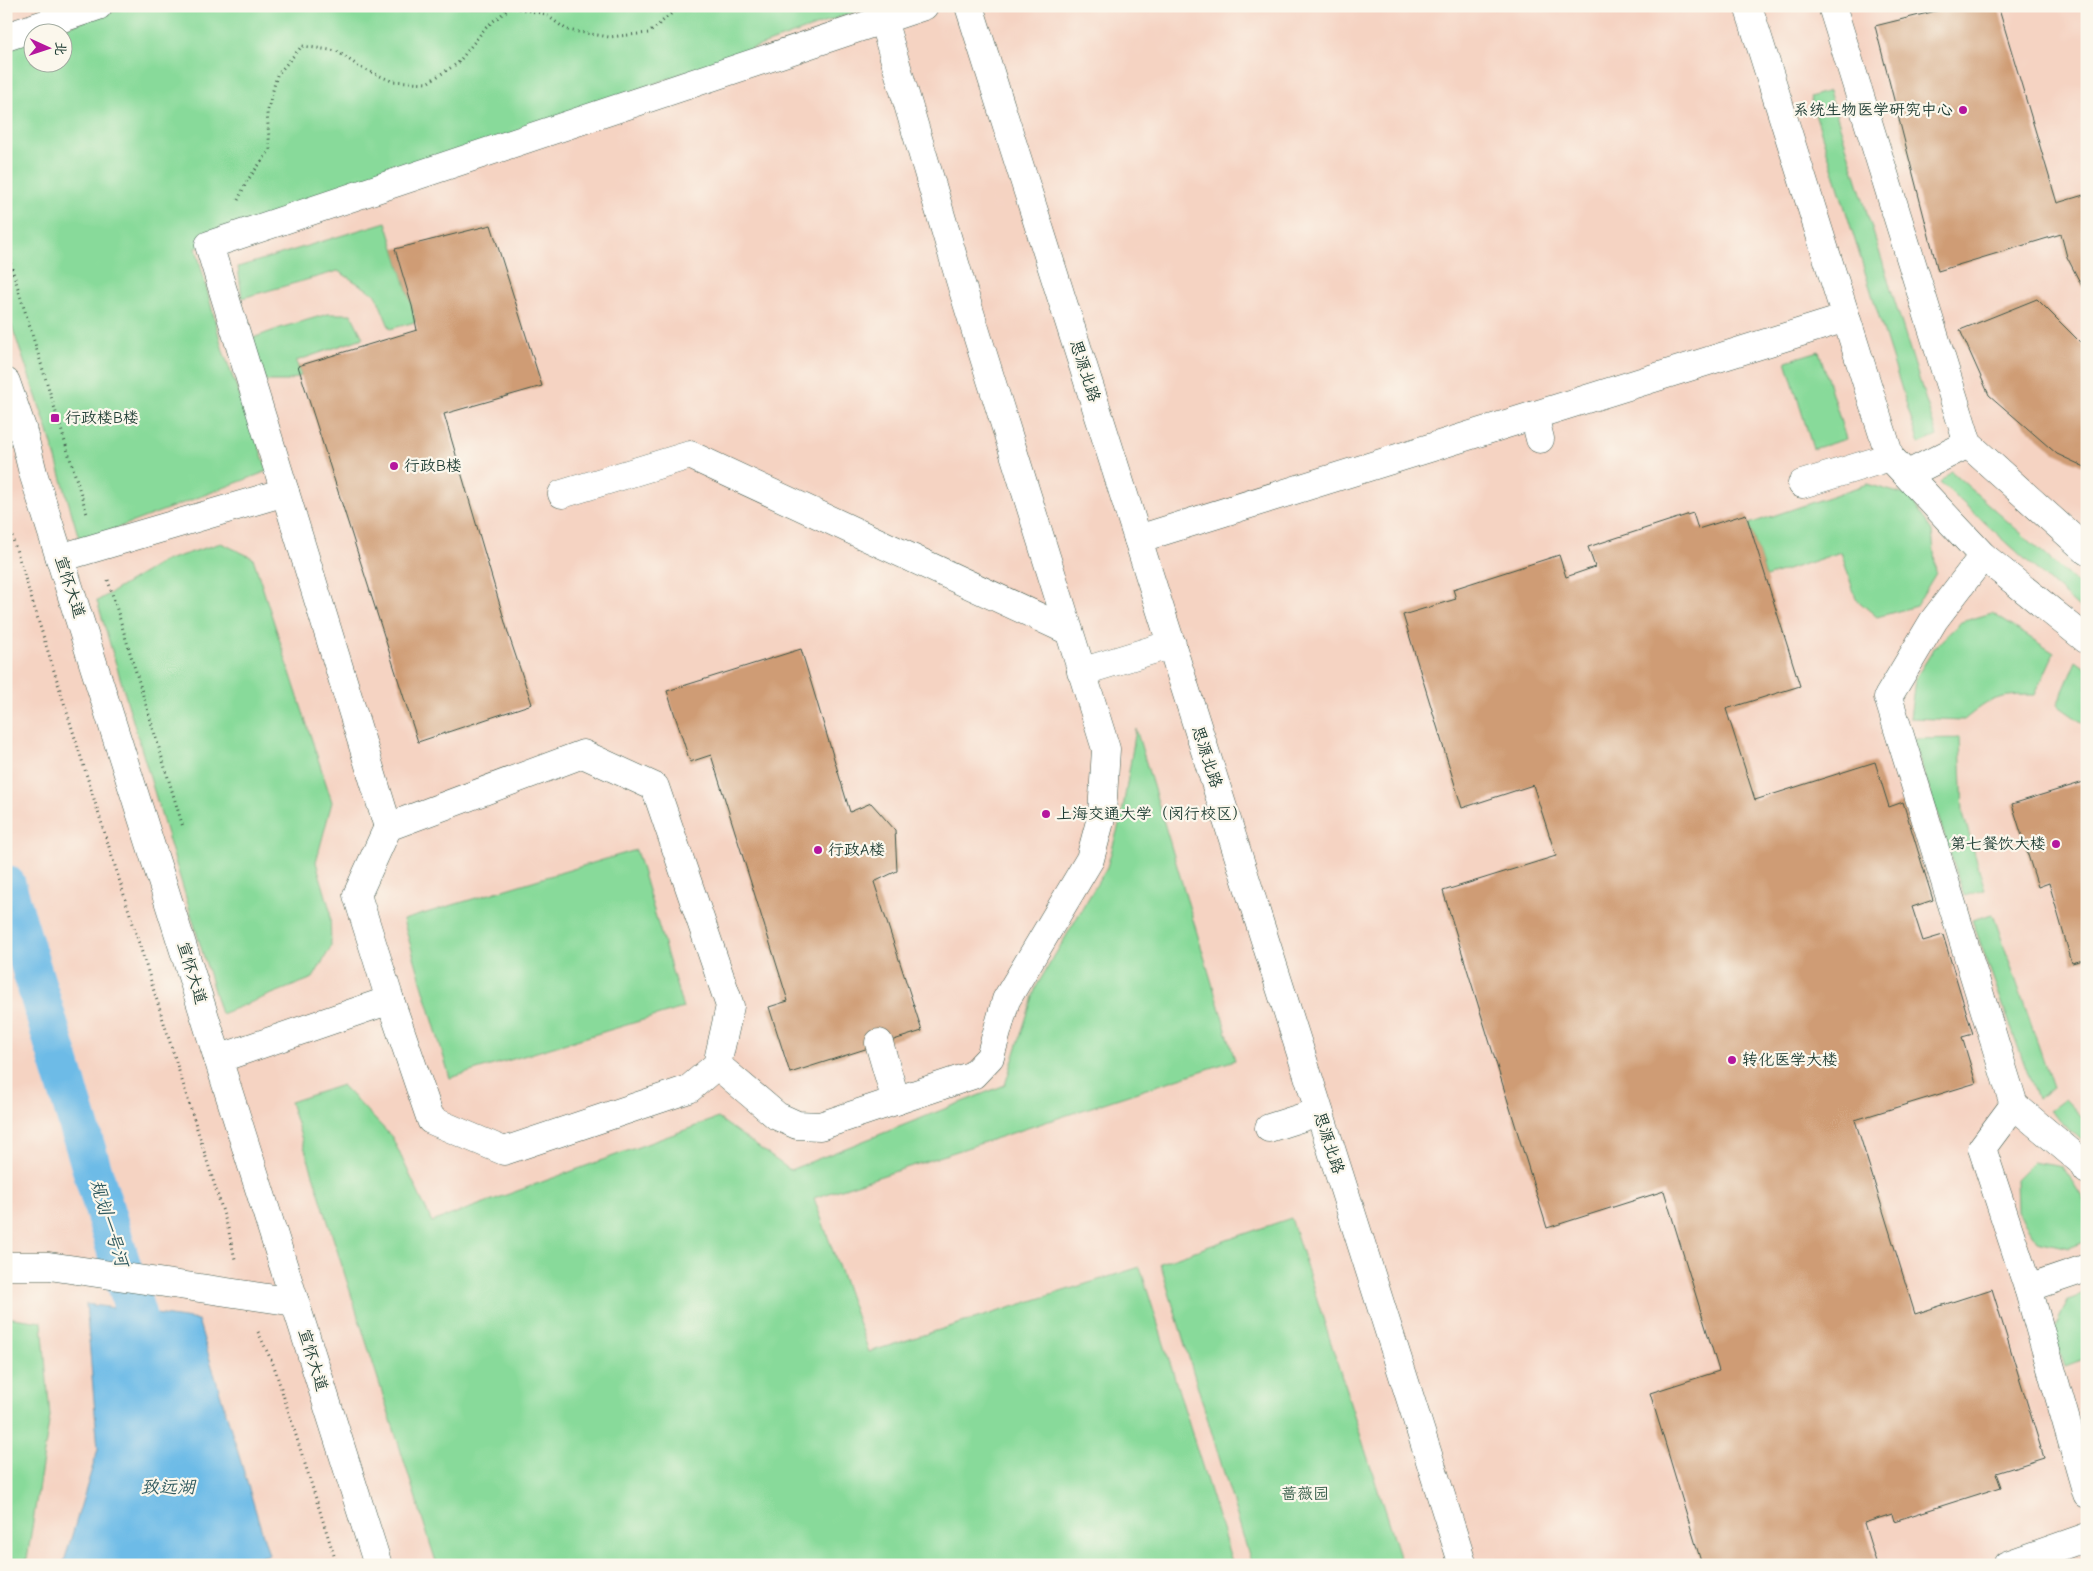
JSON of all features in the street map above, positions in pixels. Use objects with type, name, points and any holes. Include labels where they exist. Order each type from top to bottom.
[{"type":"lane","points":[[6,36],[98,6]]},
{"type":"lane","points":[[388,827],[583,754],[655,788],[730,1006],[717,1065],[689,1089],[504,1151],[432,1120],[390,1000],[358,895],[388,827],[209,245],[924,6]]},
{"type":"lane","name":"思源北路","points":[[969,6],[1463,1565]]},
{"type":"lane","points":[[1748,6],[1846,318],[1899,465],[1983,556],[2087,640]]},
{"type":"lane","points":[[1832,6],[1968,444],[2087,551]]},
{"type":"lane","points":[[717,1065],[777,1116],[797,1125],[820,1126],[973,1075],[990,1057],[1006,1000],[1090,859],[1102,814],[1106,749],[962,287],[883,20]]},
{"type":"lane","points":[[1138,539],[1537,427],[1846,318]]},
{"type":"lane","name":"宣怀大道","points":[[6,382],[22,428],[33,473],[378,1565]]},
{"type":"lane","points":[[1802,484],[1899,465],[1968,444]]},
{"type":"lane","points":[[562,494],[690,455],[1069,631]]},
{"type":"lane","points":[[60,558],[285,492]]},
{"type":"lane","points":[[1983,556],[1934,620],[1888,697],[2014,1105],[2083,1163],[2087,1170]]},
{"type":"lane","points":[[1081,672],[1172,644]]},
{"type":"lane","points":[[218,1058],[390,1000]]},
{"type":"lane","points":[[879,1043],[896,1100]]},
{"type":"lane","points":[[2014,1105],[1982,1148],[2028,1288],[2087,1494]]},
{"type":"lane","points":[[1269,1128],[1320,1112]]},
{"type":"lane","points":[[6,1266],[49,1266],[295,1302]]},
{"type":"lane","points":[[2028,1288],[2087,1268]]},
{"type":"lane","points":[[2007,1565],[2087,1537]]},
{"type":"path","points":[[245,233],[235,205],[247,180],[270,150],[267,113],[278,75],[302,46],[337,51],[361,68],[392,81],[427,83],[458,63],[486,27],[511,7],[545,14],[568,30],[609,37],[649,33],[680,6]]},
{"type":"path","points":[[6,249],[184,830]]},
{"type":"path","points":[[6,517],[226,1218],[241,1294],[274,1366],[337,1565]]},
{"type":"shaded area","name":"上海交通大学（闵行校区）","points":[[6,6],[2087,6],[2087,1565],[6,1565]]},
{"type":"green space","points":[[130,6],[871,6],[196,248],[223,351],[268,471],[80,542],[48,431],[6,309],[6,47],[22,42],[22,72],[72,72],[72,25]]},
{"type":"green space","points":[[1829,91],[1937,436],[1919,444],[1810,97]]},
{"type":"green space","points":[[386,222],[412,306],[415,322],[390,329],[376,295],[338,271],[242,298],[238,267]]},
{"type":"green space","points":[[328,314],[351,314],[363,338],[296,361],[301,376],[287,381],[266,381],[250,339]]},
{"type":"green space","points":[[1819,351],[1846,439],[1813,449],[1786,361]]},
{"type":"green space","points":[[1951,471],[2087,592],[2087,600],[2080,609],[1940,482]]},
{"type":"green space","points":[[1867,484],[1909,496],[1932,531],[1936,573],[1916,606],[1877,617],[1856,599],[1841,552],[1766,577],[1749,524]]},
{"type":"green space","points":[[221,543],[253,558],[332,802],[316,862],[330,910],[331,947],[313,978],[221,1014],[97,601],[164,561]]},
{"type":"green space","points":[[1992,613],[2054,653],[2035,695],[1996,699],[1982,706],[1964,720],[1910,718],[1915,679],[1935,647],[1961,622]]},
{"type":"green space","points":[[2076,661],[2087,669],[2087,726],[2057,705]]},
{"type":"green space","points":[[1136,729],[1235,1060],[814,1198],[869,1352],[1140,1267],[1233,1565],[437,1565],[290,1102],[342,1085],[392,1137],[432,1222],[718,1118],[790,1170],[1005,1085],[1036,987],[1107,867],[1122,814]]},
{"type":"green space","points":[[1960,738],[1963,813],[1985,890],[1964,896],[1913,739]]},
{"type":"green space","points":[[636,850],[683,1008],[450,1078],[403,920]]},
{"type":"green space","points":[[1993,914],[2053,1088],[2037,1099],[1972,920]]},
{"type":"green space","points":[[2065,1099],[2087,1122],[2087,1145],[2049,1111]]},
{"type":"green space","points":[[2033,1162],[2063,1167],[2087,1205],[2087,1241],[2069,1248],[2037,1241],[2017,1211],[2016,1179]]},
{"type":"green space","name":"蔷薇园","points":[[1291,1218],[1402,1565],[1252,1565],[1160,1263]]},
{"type":"green space","points":[[2087,1293],[2087,1358],[2065,1366],[2053,1332],[2068,1300]]},
{"type":"green space","points":[[6,1317],[42,1322],[50,1416],[26,1565],[6,1565]]},
{"type":"water","name":"致远湖","points":[[86,1304],[198,1320],[269,1555],[240,1560],[241,1565],[63,1565],[98,1449]]},
{"type":"building","name":"系统生物医学研究中心","points":[[1956,6],[1998,6],[2057,203],[2087,194],[2087,296],[2067,257],[2061,234],[1938,271],[1875,26]]},
{"type":"building","name":"行政B楼","points":[[491,225],[542,386],[444,414],[509,636],[532,704],[418,742],[298,366],[417,330],[395,249]]},
{"type":"building","points":[[2037,299],[2087,349],[2087,468],[2057,454],[1989,395],[1960,330]]},
{"type":"building","name":"转化医学大楼","points":[[1693,513],[1698,529],[1746,514],[1800,686],[1726,709],[1755,800],[1875,762],[1889,807],[1903,802],[1933,900],[1912,907],[1923,941],[1943,935],[1973,1034],[1962,1037],[1976,1083],[1855,1120],[1915,1314],[1992,1289],[2044,1458],[1996,1473],[2001,1487],[1894,1521],[1892,1514],[1864,1523],[1877,1565],[1702,1565],[1650,1393],[1719,1371],[1664,1191],[1547,1228],[1443,891],[1556,856],[1533,785],[1462,808],[1403,615],[1456,599],[1453,589],[1559,555],[1566,577],[1595,567],[1588,547]]},
{"type":"building","name":"行政A楼","points":[[801,649],[850,812],[871,803],[895,830],[897,871],[874,882],[922,1031],[790,1073],[769,1007],[788,1001],[711,755],[690,762],[667,691]]},
{"type":"building","name":"第七餐饮大楼","points":[[2087,781],[2087,959],[2072,963],[2049,883],[2038,887],[2012,804]]},
{"type":"waterway","name":"规划一号河","points":[[6,885],[151,1364]]},
{"type":"place","name":"系统生物医学研究中心","points":[[1963,110]]},
{"type":"place","name":"行政楼B楼","points":[[55,418]]},
{"type":"place","name":"行政B楼","points":[[394,466]]},
{"type":"place","name":"上海交通大学（闵行校区）","points":[[1046,814]]},
{"type":"place","name":"第七餐饮大楼","points":[[2056,844]]},
{"type":"place","name":"行政A楼","points":[[818,850]]},
{"type":"place","name":"转化医学大楼","points":[[1732,1060]]}]
